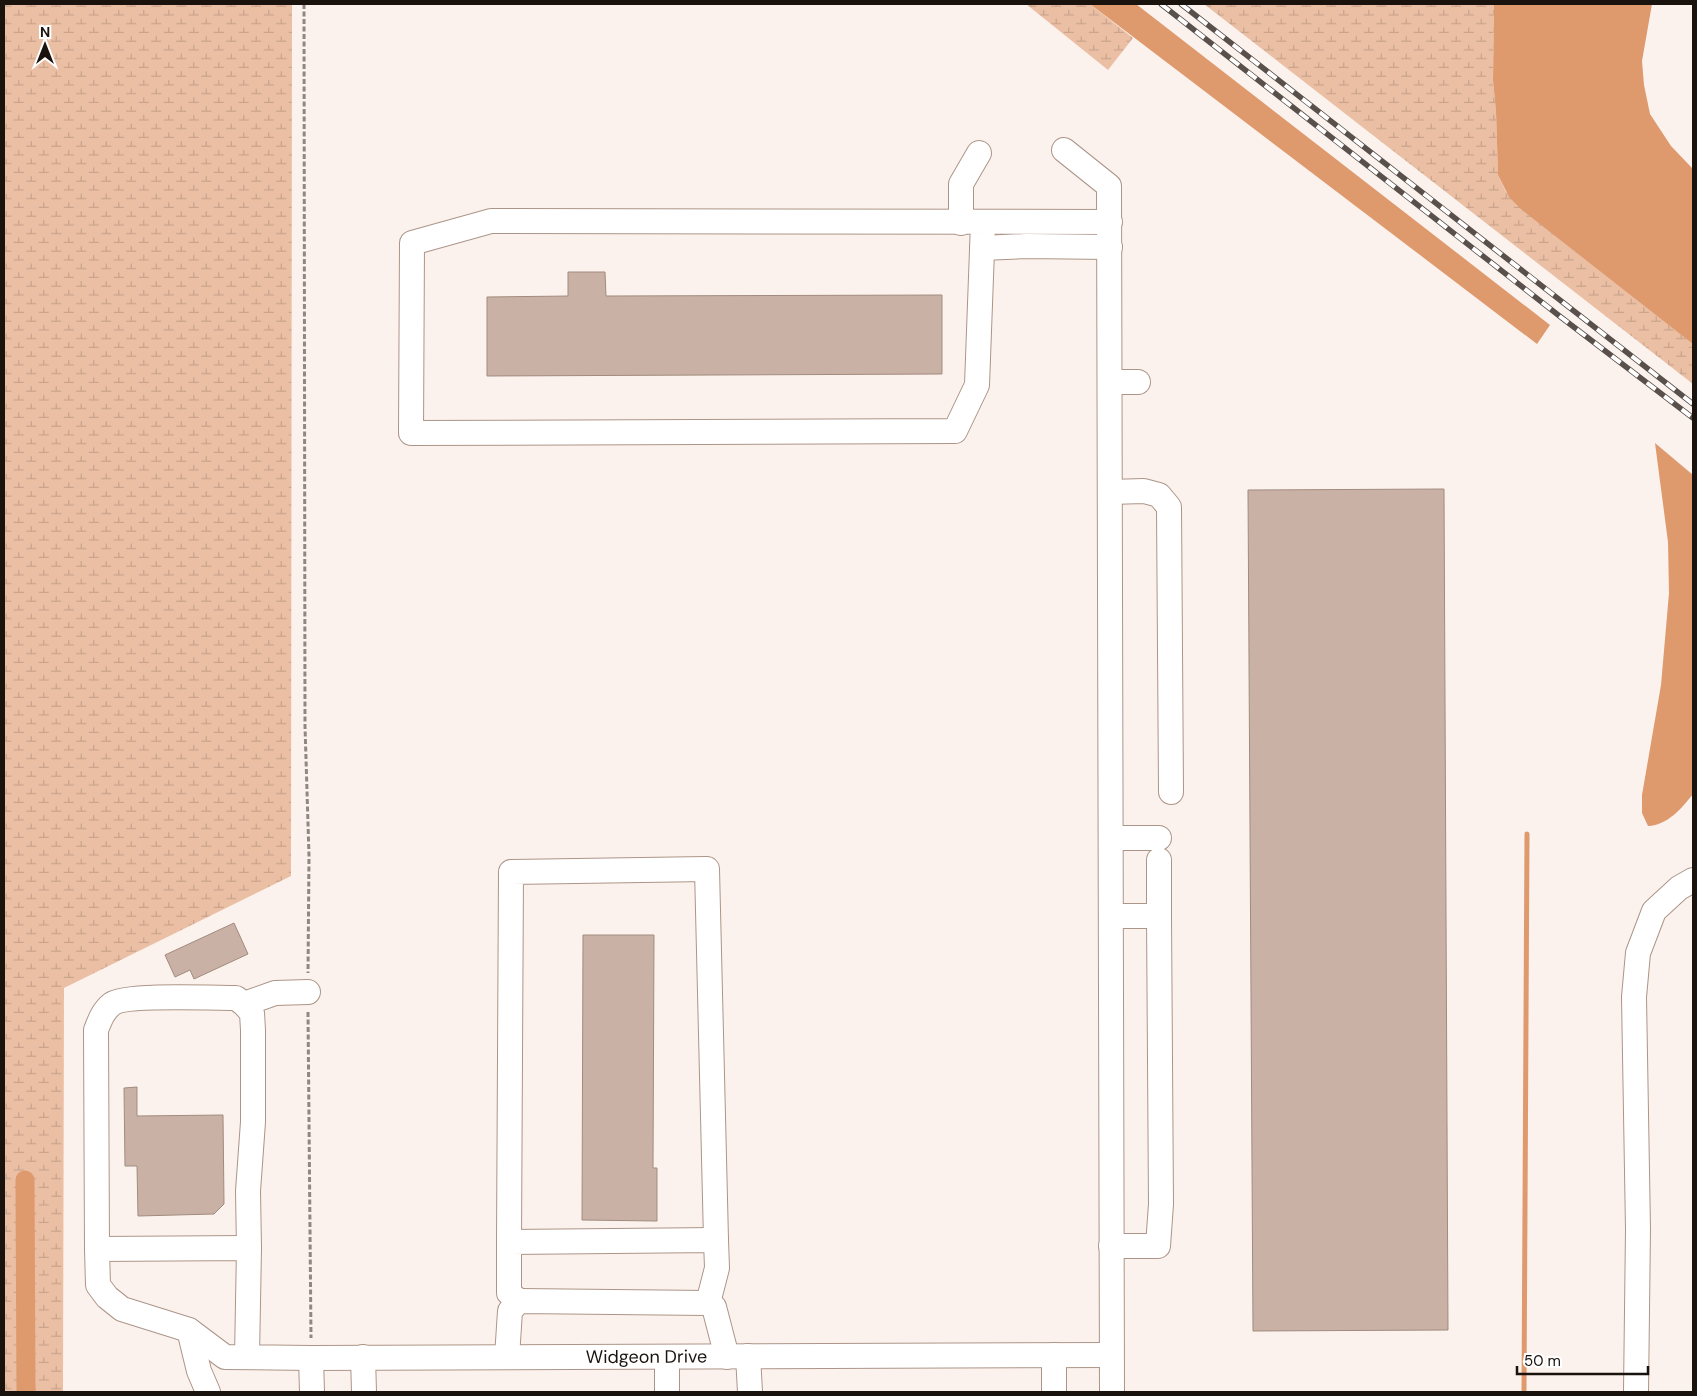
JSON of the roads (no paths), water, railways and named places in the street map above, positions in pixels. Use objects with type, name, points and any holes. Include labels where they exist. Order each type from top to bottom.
[{"type":"street","points":[[1064,150],[1109,186],[1112,1392]]},
{"type":"street","points":[[979,153],[961,184],[972,223],[982,248],[977,385],[955,432],[411,433],[412,243],[491,221],[972,223],[1110,222]]},
{"type":"street","points":[[982,248],[1026,246],[1110,247]]},
{"type":"street","points":[[1110,382],[1138,382]]},
{"type":"street","points":[[1110,492],[1144,491],[1159,495],[1169,507],[1171,792]]},
{"type":"street","points":[[1111,838],[1159,849],[1162,1204],[1158,1246],[1111,1246]]},
{"type":"street","points":[[708,1303],[717,1268],[707,869],[511,872],[509,1294],[518,1301],[708,1303],[714,1307],[738,1356],[750,1392]]},
{"type":"street","points":[[1636,1392],[1638,1229],[1634,997],[1638,953],[1654,911],[1679,888],[1693,880]]},
{"type":"street","points":[[1111,916],[1159,916]]},
{"type":"street","points":[[247,1357],[248,1191],[253,1122],[253,1030],[252,1013],[244,1004],[275,993],[308,992]]},
{"type":"street","name":"Widgeon Drive","points":[[244,1004],[236,998],[136,998],[113,1003],[102,1014],[96,1030],[98,1285],[106,1297],[122,1309],[189,1330],[225,1357],[1111,1355]]},
{"type":"street","points":[[509,1242],[716,1240]]},
{"type":"street","points":[[97,1249],[248,1248]]},
{"type":"street","points":[[507,1357],[510,1311],[518,1301]]},
{"type":"street","points":[[189,1330],[208,1392]]},
{"type":"street","points":[[1054,1355],[1054,1392]]},
{"type":"street","points":[[667,1356],[667,1392]]},
{"type":"street","points":[[363,1357],[364,1392]]},
{"type":"street","points":[[311,1358],[312,1392]]},
{"type":"waterway","points":[[1524,1392],[1527,834]]},
{"type":"waterway","points":[[25,1180],[26,1392]]},
{"type":"railway","points":[[1161,4],[1562,318],[1693,418]]},
{"type":"railway","points":[[1181,4],[1693,404]]}]
